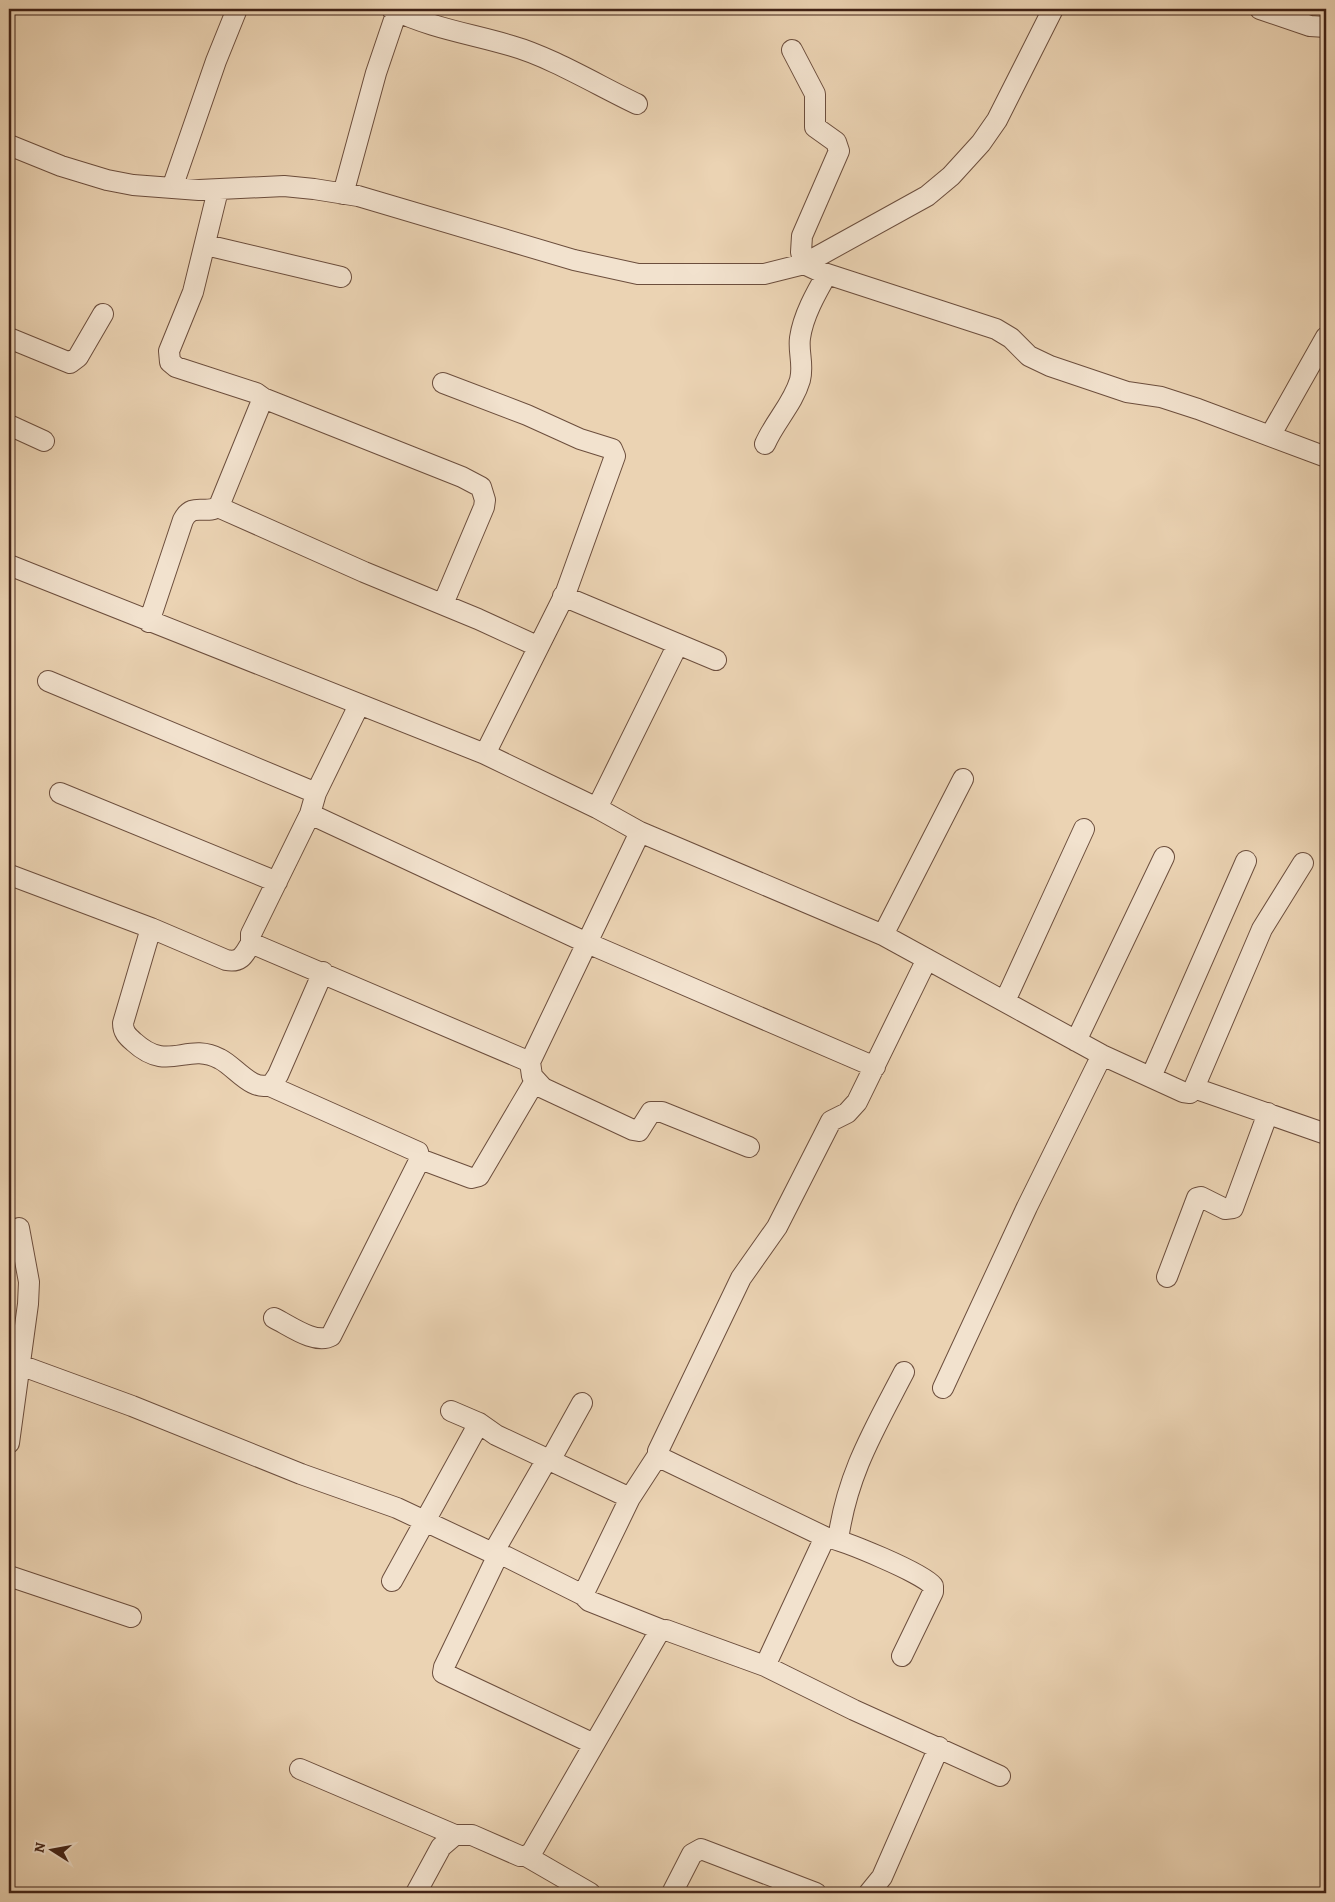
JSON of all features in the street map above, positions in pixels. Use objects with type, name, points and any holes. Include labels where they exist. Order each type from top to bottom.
[{"type":"street","points":[[172,188],[236,9]]},
{"type":"street","points":[[9,145],[61,166],[133,186],[218,190],[284,186],[343,194],[574,260],[638,274],[764,274],[804,264],[927,196],[966,162],[1005,106],[1053,9]]},
{"type":"street","points":[[1260,9],[1310,26],[1326,27]]},
{"type":"street","points":[[343,194],[395,10],[409,18],[464,35],[519,48],[637,104]]},
{"type":"street","points":[[792,50],[815,94],[816,127],[836,142],[839,151],[802,236],[801,252],[804,264]]},
{"type":"street","points":[[218,190],[206,245],[190,302],[169,351],[170,362],[176,367],[256,393],[263,398],[462,477],[481,487],[485,500],[484,507],[443,604]]},
{"type":"street","points":[[206,245],[341,277]]},
{"type":"street","points":[[804,264],[827,274],[996,330],[1010,338],[1029,356],[1050,366],[1127,392],[1161,397],[1198,409],[1326,457]]},
{"type":"street","points":[[765,444],[772,429],[790,405],[800,380],[802,363],[799,348],[801,331],[827,274]]},
{"type":"street","points":[[9,338],[70,363],[78,357],[103,314]]},
{"type":"street","points":[[1270,436],[1326,337]]},
{"type":"street","points":[[443,383],[526,415],[580,439],[612,449],[614,452],[563,596],[485,754]]},
{"type":"street","points":[[218,507],[263,398]]},
{"type":"street","points":[[9,424],[44,441]]},
{"type":"street","points":[[149,622],[187,512],[218,507],[537,646]]},
{"type":"street","points":[[9,565],[485,754],[597,808],[640,832],[883,935],[1102,1055],[1183,1092],[1190,1093],[1194,1088],[1262,930],[1290,881],[1304,863]]},
{"type":"street","points":[[563,596],[716,660]]},
{"type":"street","points":[[597,808],[678,644]]},
{"type":"street","points":[[48,681],[316,793]]},
{"type":"street","points":[[10,875],[235,962],[241,959],[251,943],[251,934],[310,814],[316,793],[359,705]]},
{"type":"street","points":[[883,935],[963,779]]},
{"type":"street","points":[[60,793],[277,882]]},
{"type":"street","points":[[310,814],[585,942],[874,1067]]},
{"type":"street","points":[[1005,1001],[1084,829]]},
{"type":"street","points":[[420,1158],[471,1178],[479,1176],[533,1071],[585,942],[640,832]]},
{"type":"street","points":[[1076,1040],[1164,858]]},
{"type":"street","points":[[1151,1077],[1246,861]]},
{"type":"street","points":[[151,928],[123,1023],[123,1030],[145,1053],[165,1058],[188,1054],[209,1055],[220,1059],[249,1081],[260,1086],[270,1086],[290,1097],[418,1152],[420,1158],[331,1336],[324,1339],[314,1337],[274,1318]]},
{"type":"street","points":[[251,943],[323,972],[533,1071],[550,1093],[633,1130],[639,1131],[651,1112],[662,1112],[749,1147]]},
{"type":"street","points":[[583,1595],[630,1498],[658,1454],[698,1365],[741,1278],[781,1220],[831,1121],[847,1113],[857,1102],[927,959]]},
{"type":"street","points":[[270,1086],[278,1074],[323,972]]},
{"type":"street","points":[[943,1388],[1102,1055]]},
{"type":"street","points":[[1194,1088],[1326,1134]]},
{"type":"street","points":[[1167,1277],[1197,1198],[1201,1197],[1225,1209],[1233,1208],[1268,1113]]},
{"type":"street","points":[[9,1443],[29,1282],[19,1228]]},
{"type":"street","points":[[20,1366],[132,1406],[292,1471],[397,1508],[496,1554],[507,1557],[583,1595],[589,1601],[662,1630],[765,1666],[854,1710],[1000,1776]]},
{"type":"street","points":[[765,1666],[832,1538],[842,1516],[854,1471],[904,1372]]},
{"type":"street","points":[[582,1403],[552,1458],[547,1459],[496,1554],[443,1673],[594,1744]]},
{"type":"street","points":[[451,1411],[479,1423],[496,1435],[630,1498]]},
{"type":"street","points":[[392,1581],[479,1423]]},
{"type":"street","points":[[658,1454],[660,1458],[832,1538],[892,1563],[934,1586],[902,1656]]},
{"type":"street","points":[[9,1576],[131,1617]]},
{"type":"street","points":[[526,1856],[532,1852],[662,1630]]},
{"type":"street","points":[[869,1893],[882,1877],[939,1747]]},
{"type":"street","points":[[300,1769],[455,1834],[472,1834],[520,1856],[526,1856],[590,1893]]},
{"type":"street","points":[[416,1893],[442,1847],[455,1834]]},
{"type":"street","points":[[672,1893],[692,1854],[701,1849],[816,1893]]}]
